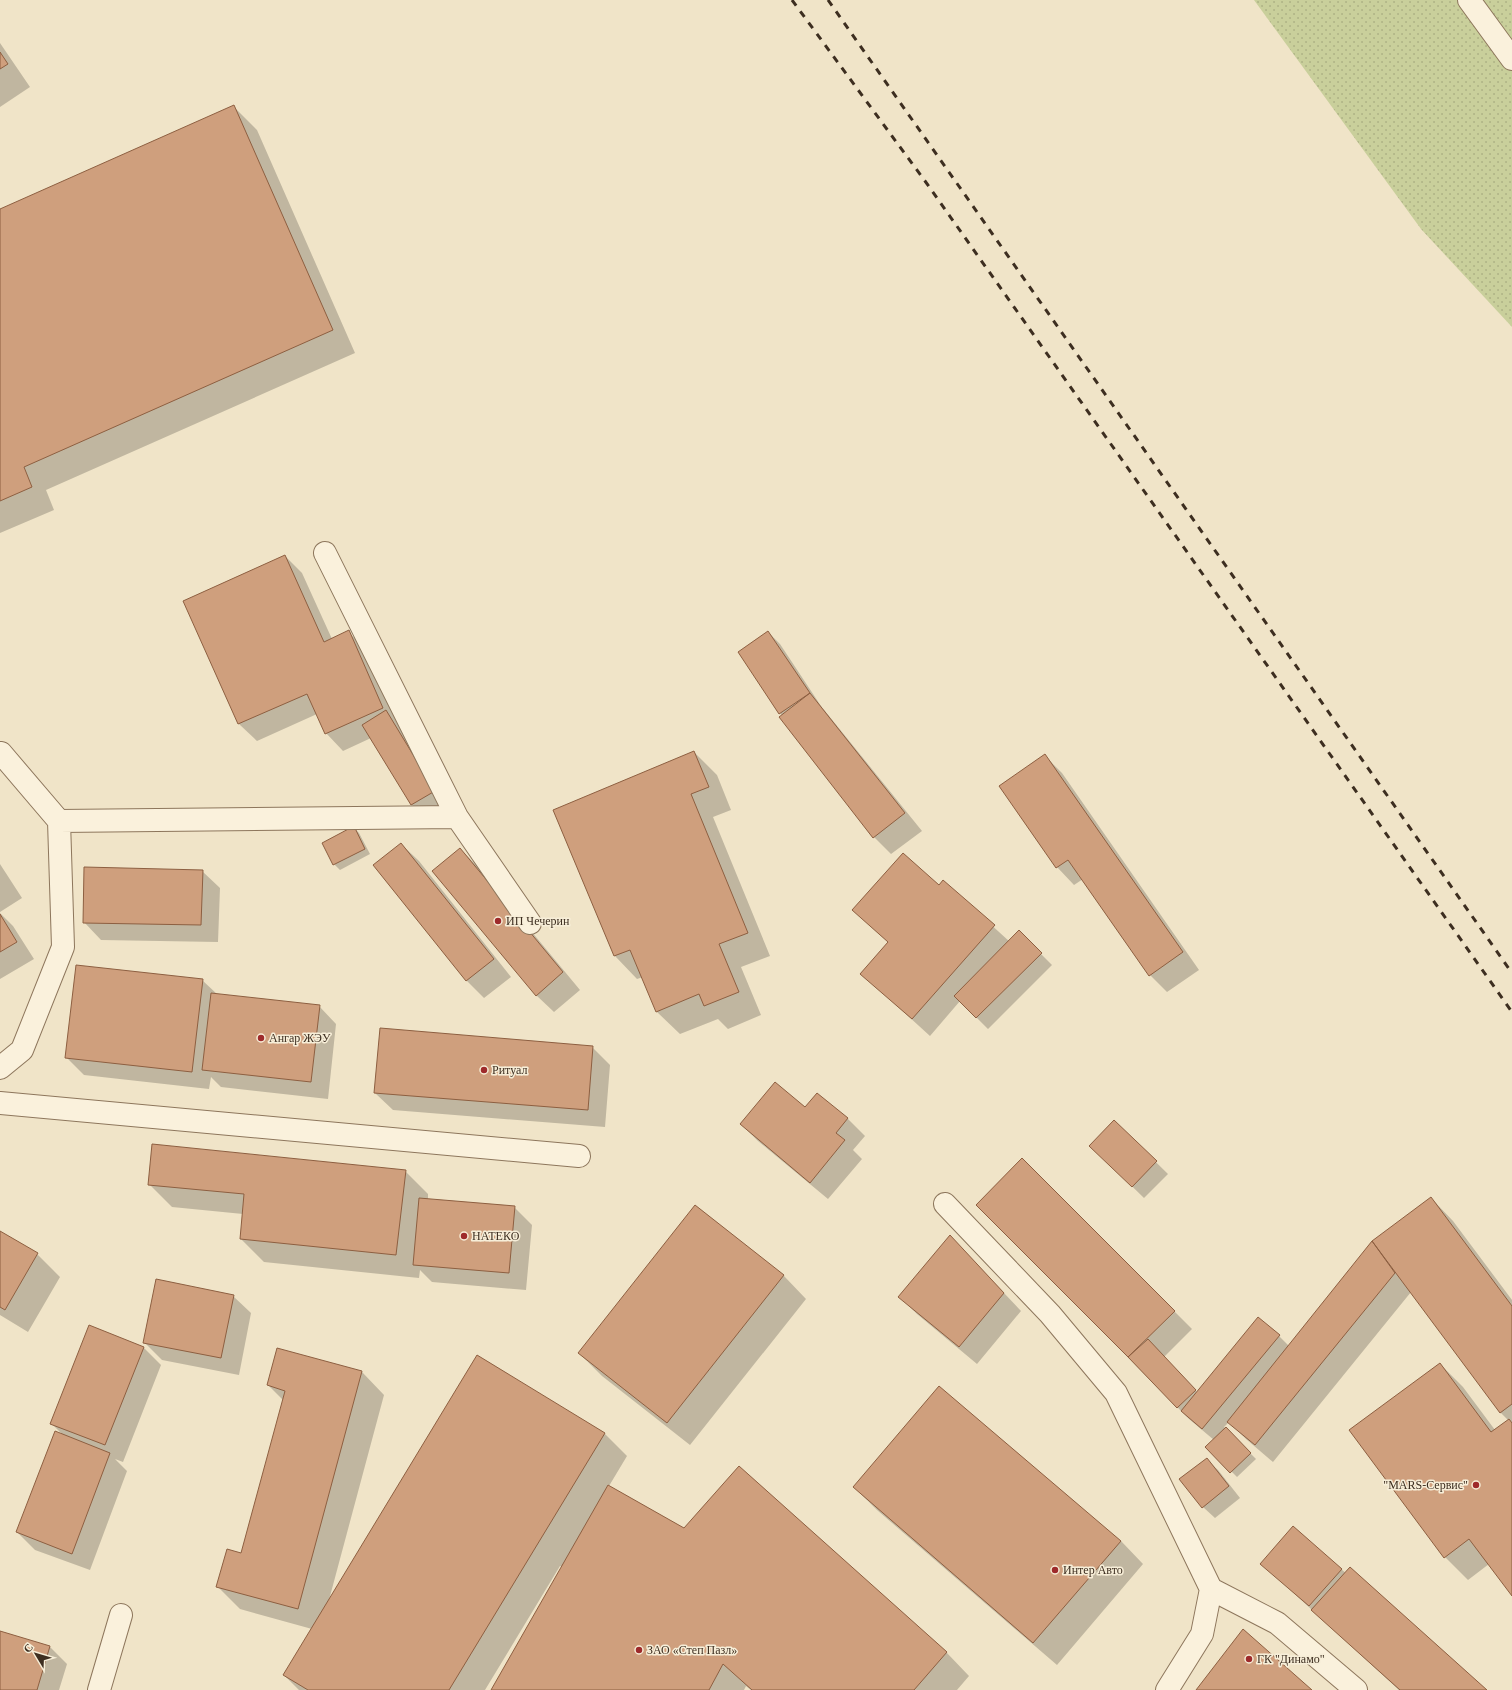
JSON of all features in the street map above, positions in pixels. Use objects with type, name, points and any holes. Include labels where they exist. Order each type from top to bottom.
[{"type":"street","points":[[1469,0],[1512,59]]},
{"type":"street","points":[[325,554],[457,817],[530,923]]},
{"type":"street","points":[[0,1068],[22,1050],[63,947],[59,821],[1,753]]},
{"type":"street","points":[[59,821],[457,817]]},
{"type":"street","points":[[0,1103],[579,1156]]},
{"type":"street","points":[[945,1204],[1050,1314],[1116,1393],[1211,1589],[1277,1623],[1356,1690]]},
{"type":"street","points":[[1167,1690],[1202,1634],[1211,1589]]},
{"type":"street","points":[[98,1690],[121,1615]]},
{"type":"green space","points":[[1254,0],[1512,0],[1512,327],[1421,229]]},
{"type":"building","points":[[0,52],[8,64],[0,69]]},
{"type":"building","points":[[234,105],[333,330],[24,467],[32,487],[0,501],[0,209]]},
{"type":"building","points":[[285,555],[324,642],[349,630],[383,708],[325,734],[307,694],[238,724],[183,601]]},
{"type":"building","points":[[768,631],[810,693],[779,714],[738,652]]},
{"type":"building","points":[[810,693],[905,813],[873,838],[779,717]]},
{"type":"building","points":[[386,710],[435,791],[411,805],[362,725]]},
{"type":"building","points":[[694,751],[709,787],[691,794],[748,933],[719,944],[739,992],[704,1006],[699,994],[656,1012],[630,950],[614,956],[553,810]]},
{"type":"building","points":[[1045,754],[1183,952],[1149,976],[1068,860],[1056,868],[999,786]]},
{"type":"building","points":[[354,826],[365,849],[333,865],[322,843]]},
{"type":"building","points":[[401,843],[494,959],[466,981],[373,865]]},
{"type":"building","name":"ИП Чечерин","points":[[460,848],[563,972],[536,996],[432,871]]},
{"type":"building","points":[[903,853],[939,885],[943,880],[995,925],[912,1019],[860,974],[888,942],[852,910]]},
{"type":"building","points":[[84,867],[203,870],[201,925],[83,923]]},
{"type":"building","points":[[0,914],[17,942],[0,952]]},
{"type":"building","points":[[1019,930],[1042,953],[976,1018],[954,996]]},
{"type":"building","points":[[76,965],[203,979],[192,1072],[65,1058]]},
{"type":"building","name":"Ангар ЖЭУ","points":[[211,993],[320,1005],[311,1082],[202,1070]]},
{"type":"building","name":"Ритуал","points":[[380,1028],[593,1046],[588,1110],[374,1093]]},
{"type":"building","points":[[775,1082],[805,1107],[817,1093],[848,1118],[836,1133],[845,1140],[810,1183],[740,1124]]},
{"type":"building","points":[[1114,1120],[1157,1161],[1132,1187],[1089,1146]]},
{"type":"building","points":[[152,1144],[406,1170],[396,1255],[240,1239],[244,1194],[148,1185]]},
{"type":"building","points":[[1022,1158],[1175,1311],[1128,1357],[976,1205]]},
{"type":"building","points":[[1431,1197],[1512,1306],[1512,1404],[1500,1413],[1372,1241]]},
{"type":"building","name":"НАТЕКО","points":[[419,1198],[515,1206],[509,1273],[413,1265]]},
{"type":"building","points":[[695,1205],[784,1275],[667,1423],[578,1353]]},
{"type":"building","points":[[0,1231],[38,1253],[5,1310],[0,1307]]},
{"type":"building","points":[[950,1235],[1004,1293],[959,1347],[898,1297]]},
{"type":"building","points":[[1372,1241],[1395,1273],[1255,1445],[1227,1422]]},
{"type":"building","points":[[156,1279],[234,1295],[221,1358],[143,1343]]},
{"type":"building","points":[[1258,1317],[1280,1335],[1202,1429],[1181,1411]]},
{"type":"building","points":[[89,1325],[144,1347],[105,1445],[50,1424]]},
{"type":"building","points":[[1148,1339],[1196,1390],[1177,1408],[1128,1357]]},
{"type":"building","points":[[277,1348],[362,1371],[298,1609],[216,1587],[227,1549],[241,1553],[285,1391],[267,1385]]},
{"type":"building","points":[[477,1355],[605,1433],[449,1690],[308,1690],[283,1675]]},
{"type":"building","points":[[1440,1363],[1491,1432],[1509,1419],[1512,1423],[1512,1596],[1469,1539],[1444,1558],[1349,1430]]},
{"type":"building","points":[[939,1386],[1121,1541],[1033,1643],[853,1487]]},
{"type":"building","points":[[1226,1427],[1251,1453],[1230,1473],[1205,1447]]},
{"type":"building","points":[[55,1431],[110,1453],[72,1554],[16,1532]]},
{"type":"building","points":[[1207,1458],[1229,1486],[1202,1508],[1179,1479]]},
{"type":"building","points":[[739,1466],[947,1652],[914,1690],[752,1690],[723,1664],[709,1690],[491,1690],[608,1485],[684,1528]]},
{"type":"building","points":[[1293,1526],[1342,1569],[1309,1606],[1260,1564]]},
{"type":"building","points":[[1350,1567],[1487,1690],[1400,1690],[1311,1610]]},
{"type":"building","name":"ГК \"Динамо\"","points":[[1243,1629],[1312,1690],[1196,1690]]},
{"type":"building","points":[[0,1631],[50,1646],[37,1690],[0,1690]]},
{"type":"railway","points":[[792,0],[925,181],[1512,1012]]},
{"type":"railway","points":[[828,0],[1512,973]]},
{"type":"place","name":"ИП Чечерин","points":[[498,921]]},
{"type":"place","name":"Ангар ЖЭУ","points":[[261,1038]]},
{"type":"place","name":"Ритуал","points":[[484,1070]]},
{"type":"place","name":"НАТЕКО","points":[[464,1236]]},
{"type":"place","name":"\"MARS-Сервис\"","points":[[1476,1485]]},
{"type":"place","name":"Интер Авто","points":[[1055,1570]]},
{"type":"place","name":"ЗАО «Степ Пазл»","points":[[639,1650]]},
{"type":"place","name":"ГК \"Динамо\"","points":[[1249,1659]]}]
